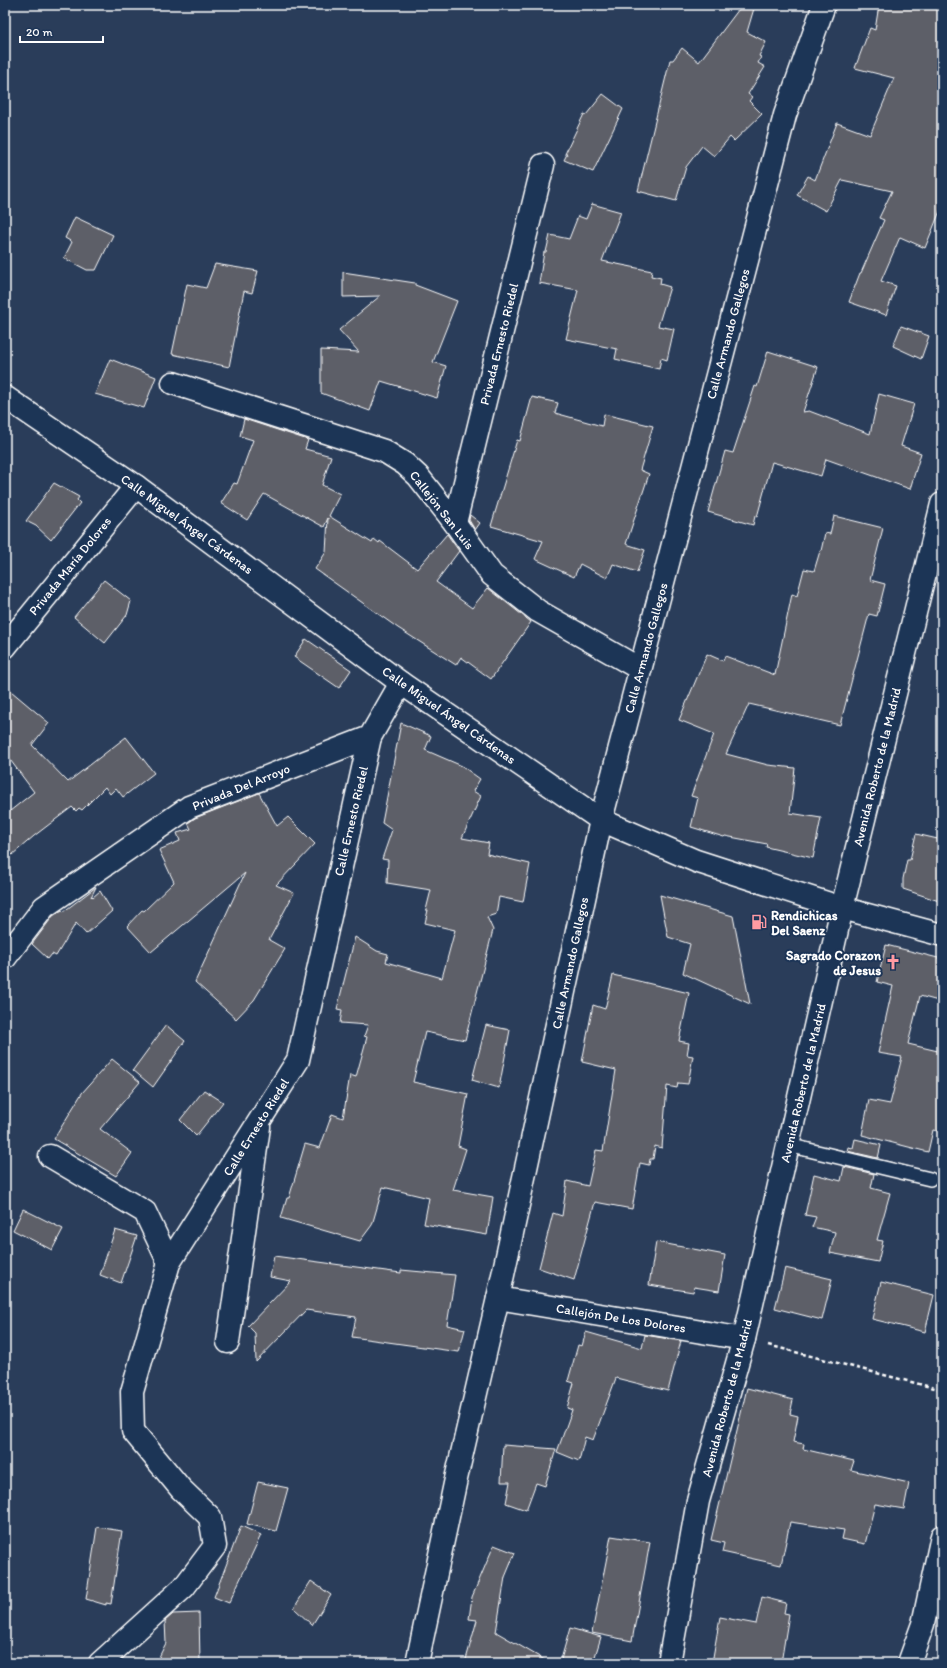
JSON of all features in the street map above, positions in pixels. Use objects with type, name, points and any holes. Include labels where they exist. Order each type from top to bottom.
[{"type":"street","name":"Calle Armando Gallegos","points":[[417,1663],[456,1479],[498,1298],[601,820],[785,115],[824,5]]},
{"type":"street","name":"Privada Ernesto Riedel","points":[[455,523],[543,165]]},
{"type":"street","name":"Callejón San Luis","points":[[173,383],[384,451],[405,464],[418,476],[455,523],[492,575],[538,611],[640,669]]},
{"type":"street","name":"Calle Miguel Ángel Cárdenas","points":[[5,397],[136,486],[401,683],[601,820],[696,861],[842,908],[942,935]]},
{"type":"street","name":"Privada María Dolores","points":[[5,647],[136,486]]},
{"type":"street","name":"Avenida Roberto de la Madrid","points":[[670,1663],[698,1501],[744,1339],[842,908],[942,504]]},
{"type":"street","points":[[370,737],[401,683]]},
{"type":"street","name":"Privada Del Arroyo","points":[[5,958],[44,907],[189,807],[370,737]]},
{"type":"street","name":"Calle Ernesto Riedel","points":[[100,1663],[184,1587],[215,1546],[210,1517],[181,1489],[133,1431],[132,1392],[169,1263],[298,1060],[370,737]]},
{"type":"street","points":[[228,1342],[260,1120]]},
{"type":"street","points":[[50,1156],[145,1212],[169,1263]]},
{"type":"street","name":"Callejón De Los Dolores","points":[[498,1298],[744,1339]]},
{"type":"street","points":[[909,1663],[923,1624],[942,1536]]},
{"type":"lane","points":[[788,1145],[930,1179]]},
{"type":"path","points":[[744,1339],[942,1390]]},
{"type":"building","points":[[742,5],[755,5],[747,32],[766,42],[759,56],[761,57],[758,63],[765,67],[748,94],[752,97],[749,101],[762,114],[734,141],[730,137],[714,156],[702,146],[686,167],[676,201],[638,191],[670,60],[673,60],[682,48],[699,62]]},
{"type":"building","points":[[879,5],[942,5],[942,206],[925,248],[900,237],[881,281],[896,286],[886,315],[849,302],[860,273],[884,220],[879,218],[892,191],[842,180],[826,211],[797,195],[808,176],[815,180],[837,123],[870,135],[894,78],[855,68],[870,28],[875,30]]},
{"type":"building","points":[[603,94],[623,109],[593,172],[564,160],[567,154],[565,154],[584,114],[586,115]]},
{"type":"building","points":[[592,204],[621,212],[602,261],[652,271],[651,276],[661,278],[660,284],[670,287],[658,326],[674,329],[667,360],[661,358],[659,369],[615,359],[617,349],[566,339],[578,290],[539,283],[544,252],[546,252],[550,235],[569,239],[578,216],[586,219]]},
{"type":"building","points":[[75,217],[113,235],[96,270],[87,270],[64,258],[72,242],[65,238]]},
{"type":"building","points":[[215,264],[258,271],[252,293],[244,291],[229,367],[172,354],[187,284],[206,288]]},
{"type":"building","points":[[343,272],[415,283],[415,285],[457,301],[433,362],[446,366],[437,398],[381,381],[370,411],[321,393],[321,350],[359,352],[339,330],[380,296],[343,297]]},
{"type":"building","points":[[901,326],[929,336],[921,359],[893,346]]},
{"type":"building","points":[[768,351],[818,367],[803,412],[809,411],[870,434],[879,394],[914,404],[901,446],[921,453],[910,489],[826,459],[821,476],[772,462],[757,517],[755,516],[753,525],[708,512],[725,451],[733,453],[755,386],[757,387]]},
{"type":"building","points":[[110,359],[156,377],[144,408],[95,394]]},
{"type":"building","points":[[532,397],[558,403],[555,413],[602,426],[604,414],[653,426],[640,470],[649,474],[626,544],[645,550],[637,572],[613,564],[607,578],[580,564],[574,577],[535,559],[543,541],[491,526],[517,440],[520,441]]},
{"type":"building","points":[[244,419],[308,440],[305,449],[331,456],[322,485],[340,494],[329,516],[372,543],[374,539],[379,543],[380,541],[417,569],[447,534],[459,551],[436,582],[472,608],[488,588],[531,622],[491,679],[461,657],[456,665],[398,628],[315,569],[326,552],[328,518],[324,527],[264,494],[247,520],[221,503],[234,483],[237,484],[253,440],[240,436]]},
{"type":"building","points":[[54,483],[79,497],[77,500],[80,503],[51,540],[36,526],[26,521]]},
{"type":"building","points":[[470,515],[480,523],[475,530],[469,520]]},
{"type":"building","points":[[834,516],[883,528],[870,580],[885,584],[877,616],[869,614],[840,725],[749,704],[726,754],[768,765],[795,768],[790,813],[821,818],[813,858],[766,847],[767,844],[724,837],[691,827],[698,798],[691,796],[714,734],[679,720],[707,654],[723,661],[725,656],[775,675],[792,594],[797,596],[804,569],[814,571],[825,533],[830,534]]},
{"type":"building","points":[[104,580],[131,601],[127,615],[105,643],[74,617]]},
{"type":"building","points":[[306,639],[351,670],[339,688],[294,657]]},
{"type":"building","points":[[5,686],[49,723],[32,745],[68,782],[126,737],[154,773],[123,797],[116,788],[110,794],[105,787],[82,810],[79,808],[76,811],[72,807],[34,836],[5,861],[5,815],[34,792],[5,753]]},
{"type":"building","points":[[401,723],[431,736],[425,750],[462,766],[480,779],[473,791],[481,796],[462,838],[489,843],[487,854],[530,864],[523,902],[499,897],[496,914],[487,917],[493,930],[465,1040],[425,1032],[413,1082],[468,1094],[458,1146],[466,1149],[453,1190],[493,1197],[487,1235],[424,1224],[429,1198],[383,1187],[372,1225],[360,1241],[281,1218],[287,1198],[289,1198],[305,1144],[320,1148],[332,1114],[343,1118],[350,1075],[356,1077],[367,1037],[364,1036],[368,1025],[340,1023],[342,1010],[337,1009],[355,937],[377,951],[388,954],[386,962],[442,978],[455,930],[425,923],[428,910],[426,910],[431,890],[387,883],[388,860],[382,859],[392,830],[382,823]]},
{"type":"building","points":[[259,793],[277,826],[288,817],[315,844],[276,885],[294,893],[269,940],[285,949],[254,1000],[236,1019],[195,982],[245,873],[151,952],[127,926],[142,910],[144,911],[174,882],[159,850],[180,841],[177,833],[191,829],[188,823],[195,818]]},
{"type":"building","points":[[916,834],[942,840],[942,902],[903,889],[903,879],[907,860],[910,860]]},
{"type":"building","points":[[96,887],[91,897],[100,891],[112,911],[86,934],[76,923],[56,956],[52,954],[48,959],[32,944],[53,916],[62,910],[63,912]]},
{"type":"building","points":[[660,895],[733,916],[750,1004],[683,973],[690,944],[668,937]]},
{"type":"building","points":[[886,945],[942,959],[942,1002],[920,996],[908,1044],[942,1052],[942,1132],[933,1130],[928,1152],[862,1135],[869,1100],[890,1104],[902,1057],[878,1053],[893,986],[877,982]]},
{"type":"building","points":[[613,975],[689,993],[679,1041],[689,1043],[687,1055],[693,1056],[688,1084],[678,1083],[677,1088],[667,1086],[662,1148],[655,1146],[653,1159],[650,1159],[649,1165],[640,1163],[632,1209],[595,1202],[574,1280],[539,1268],[553,1213],[562,1216],[567,1181],[588,1186],[596,1150],[603,1151],[616,1070],[582,1062],[593,1005],[605,1009]]},
{"type":"building","points":[[166,1025],[185,1041],[153,1087],[133,1070]]},
{"type":"building","points":[[486,1025],[510,1030],[499,1088],[472,1080]]},
{"type":"building","points":[[112,1059],[140,1082],[100,1129],[132,1153],[116,1176],[54,1139],[82,1093]]},
{"type":"building","points":[[204,1090],[223,1102],[196,1136],[180,1120]]},
{"type":"building","points":[[855,1139],[881,1145],[878,1158],[847,1151],[848,1147],[853,1148]]},
{"type":"building","points":[[844,1167],[874,1174],[871,1188],[890,1193],[877,1240],[883,1241],[878,1262],[830,1253],[835,1232],[812,1227],[816,1217],[805,1215],[814,1174],[841,1181]]},
{"type":"building","points":[[23,1209],[63,1229],[52,1250],[13,1230]]},
{"type":"building","points":[[115,1230],[137,1236],[121,1283],[100,1275]]},
{"type":"building","points":[[656,1242],[725,1255],[719,1291],[694,1287],[693,1292],[649,1285]]},
{"type":"building","points":[[274,1256],[401,1273],[401,1270],[455,1275],[447,1325],[465,1329],[459,1352],[352,1337],[356,1317],[306,1310],[256,1362],[255,1333],[248,1326],[291,1281],[270,1277]]},
{"type":"building","points":[[785,1268],[832,1279],[822,1320],[775,1308]]},
{"type":"building","points":[[881,1282],[934,1295],[925,1332],[872,1319]]},
{"type":"building","points":[[586,1332],[642,1348],[645,1335],[681,1341],[668,1391],[616,1378],[593,1440],[585,1437],[579,1461],[557,1452],[572,1410],[567,1408],[574,1383],[568,1381],[578,1345],[582,1346]]},
{"type":"building","points":[[747,1388],[793,1400],[790,1414],[798,1416],[793,1442],[804,1444],[803,1449],[854,1461],[851,1470],[909,1483],[904,1509],[875,1504],[865,1544],[842,1539],[844,1530],[790,1522],[781,1565],[722,1552],[724,1543],[711,1540]]},
{"type":"building","points":[[503,1445],[556,1449],[545,1486],[536,1483],[526,1510],[506,1503],[510,1482],[501,1482]]},
{"type":"building","points":[[258,1482],[288,1488],[276,1531],[247,1524]]},
{"type":"building","points":[[241,1526],[261,1535],[229,1603],[214,1597]]},
{"type":"building","points":[[97,1527],[122,1531],[111,1604],[106,1603],[106,1605],[86,1599]]},
{"type":"building","points":[[611,1536],[650,1542],[632,1641],[592,1633]]},
{"type":"building","points":[[494,1545],[515,1553],[505,1577],[496,1632],[550,1663],[465,1663],[477,1620],[469,1619],[472,1597]]},
{"type":"building","points":[[311,1581],[331,1595],[312,1625],[294,1608]]},
{"type":"building","points":[[762,1597],[786,1603],[784,1613],[789,1614],[781,1663],[712,1663],[720,1617],[756,1624]]},
{"type":"building","points":[[199,1613],[200,1663],[156,1663],[166,1643],[165,1621],[173,1614]]},
{"type":"building","points":[[570,1628],[601,1637],[593,1663],[560,1663]]},
{"type":"place","name":"Rendichicas Del Saenz","points":[[759,922]]},
{"type":"place","name":"Sagrado Corazon de Jesus","points":[[893,962]]}]
